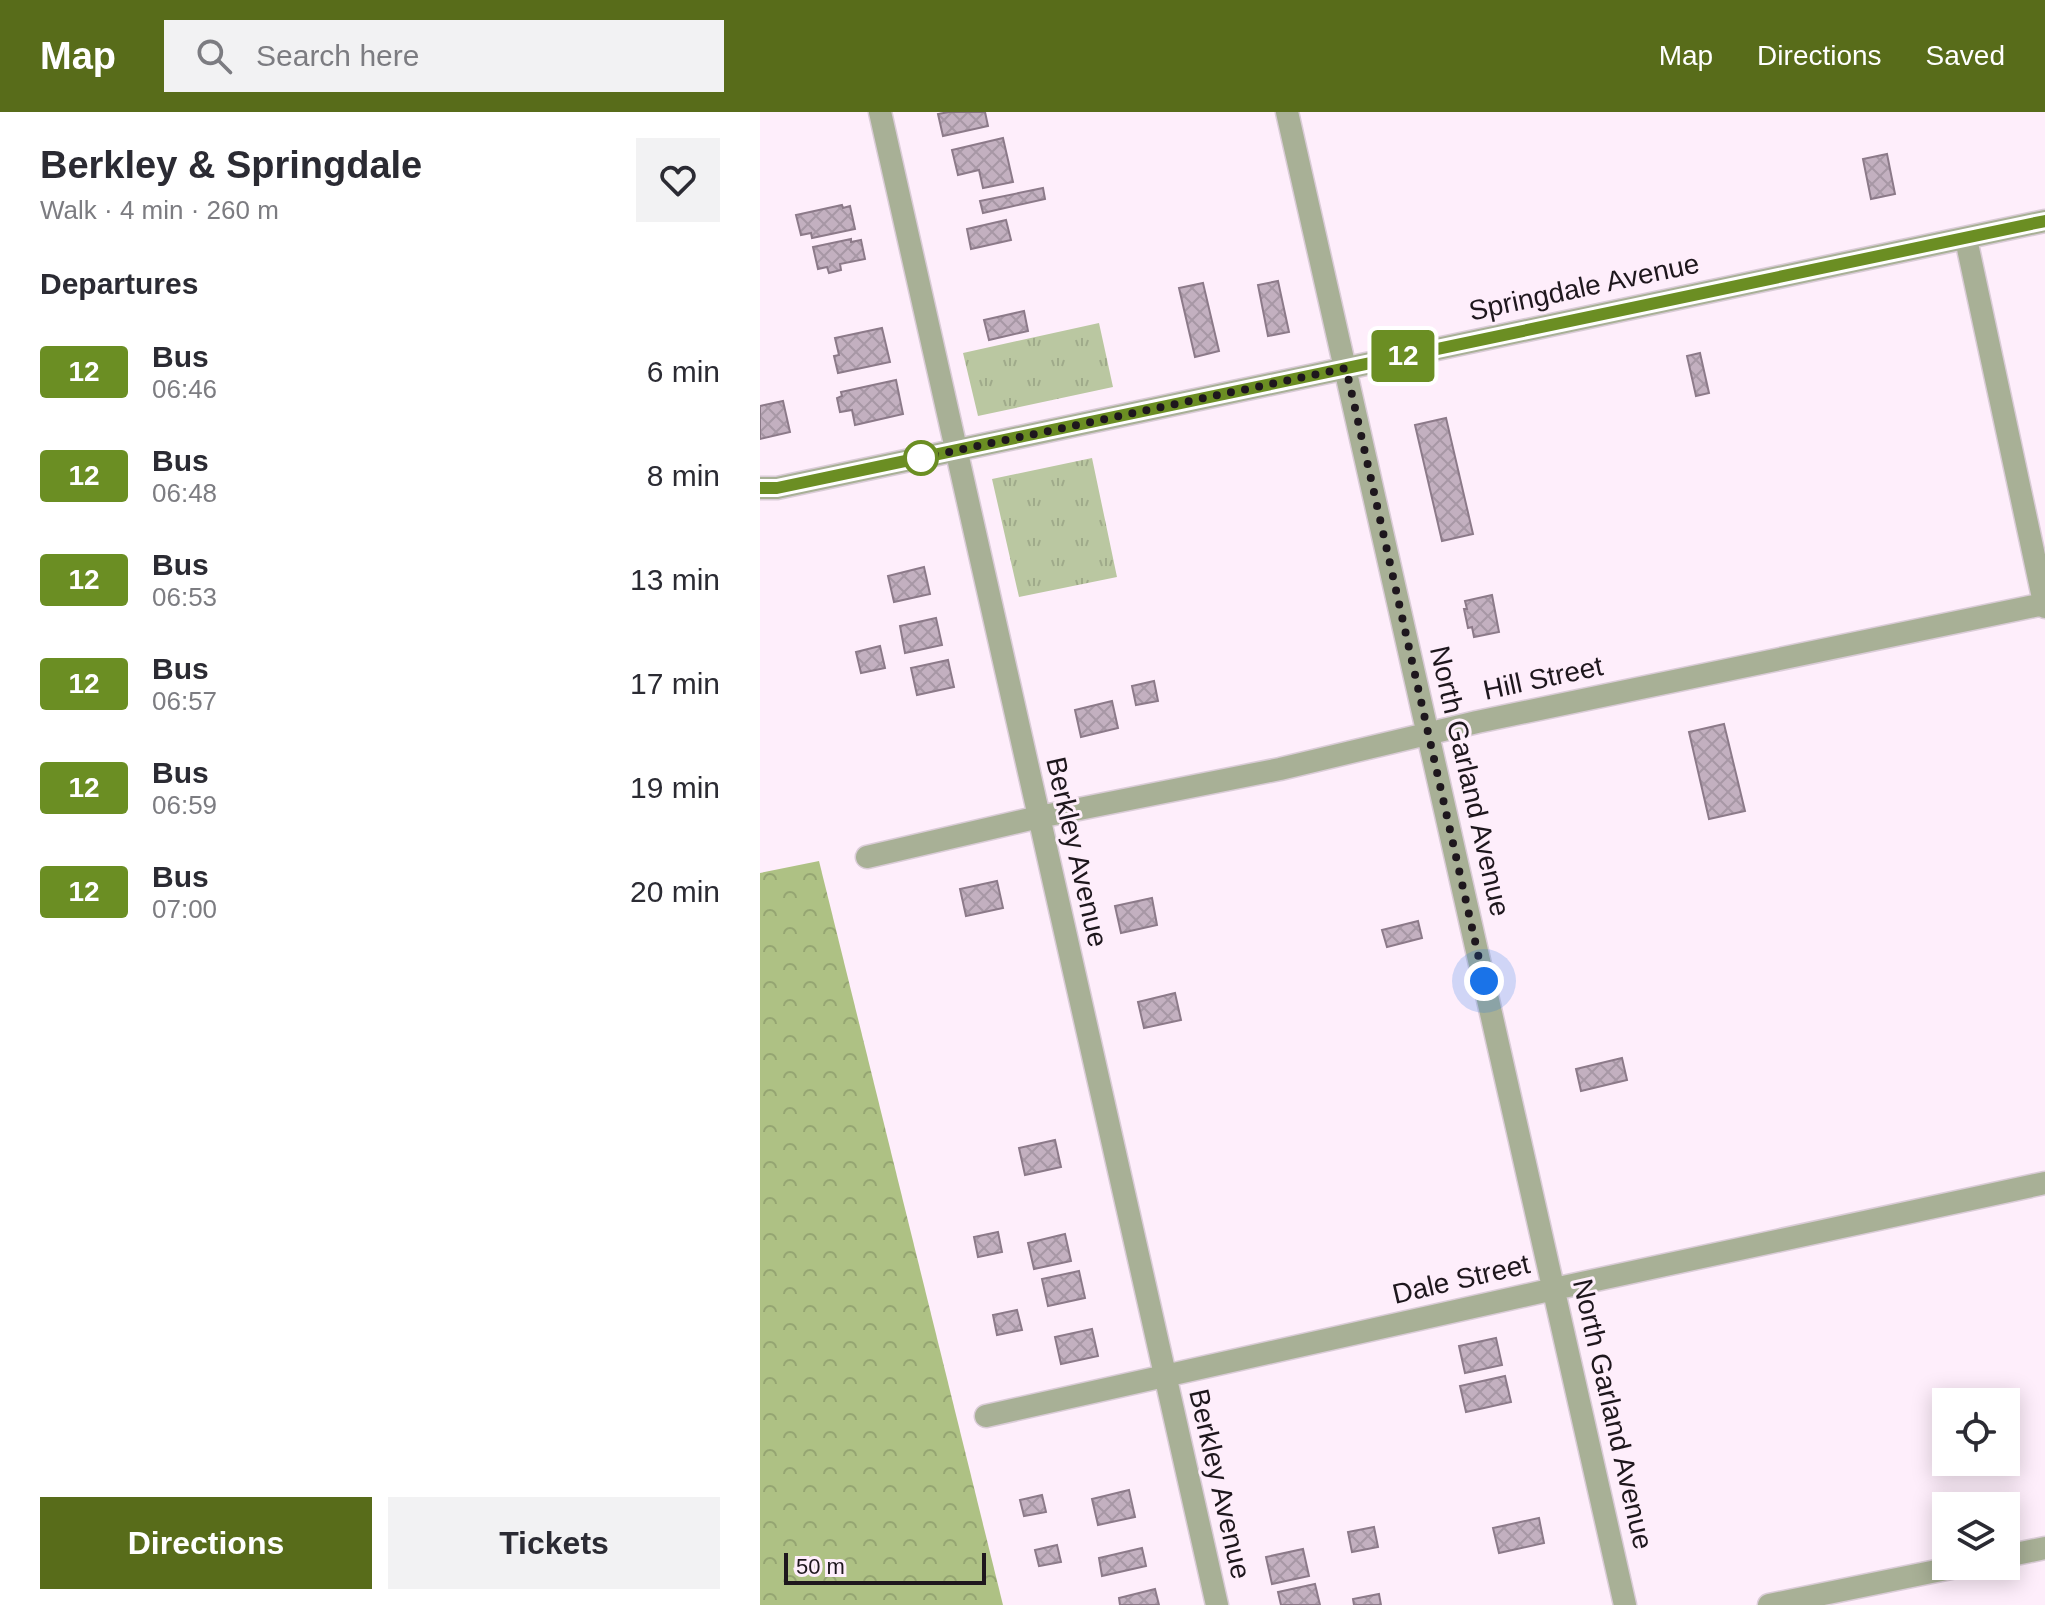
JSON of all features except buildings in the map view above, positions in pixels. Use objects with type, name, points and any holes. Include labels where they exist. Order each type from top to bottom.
[{"type":"street","name":"Berkley Avenue","points":[[880,112],[1217,1605]]},
{"type":"street","name":"North Garland Avenue","points":[[1287,112],[1625,1605]]},
{"type":"street","name":"Springdale Avenue","points":[[760,488],[777,488],[956,451],[2045,221]]},
{"type":"street","points":[[1966,239],[2045,605]]},
{"type":"street","name":"Hill Street","points":[[867,857],[1039,817],[1280,769],[1477,722],[2045,605]]},
{"type":"street","name":"Dale Street","points":[[986,1416],[2045,1183]]},
{"type":"street","points":[[2020,1553],[2045,1548]]},
{"type":"street","points":[[1769,1605],[1932,1572]]},
{"type":"green space","points":[[1099,323],[1113,387],[978,416],[963,353]]},
{"type":"green space","points":[[1092,458],[1117,577],[1019,597],[992,479]]},
{"type":"green space","points":[[819,861],[1003,1605],[760,1605],[760,873]]},
{"type":"bus line","name":"12","points":[[760,488],[777,488],[2045,221]]},
{"type":"route","points":[[921,458],[1346,368],[1484,981]]}]
